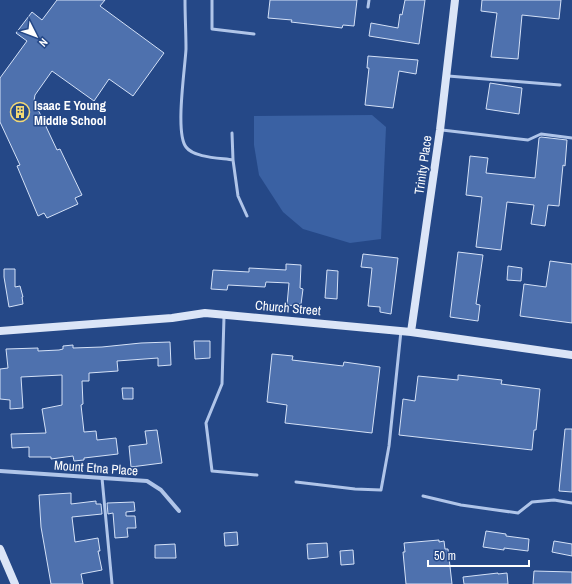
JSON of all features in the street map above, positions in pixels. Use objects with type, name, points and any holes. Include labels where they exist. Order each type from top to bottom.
[{"type":"street","name":"Trinity Place","points":[[411,332],[440,130],[455,0]]},
{"type":"street","name":"Church Street","points":[[0,331],[172,318],[205,313],[411,332],[572,355]]},
{"type":"street","name":"Mount Etna Place","points":[[0,471],[147,481],[161,490],[179,512]]},
{"type":"street","points":[[0,549],[15,584]]},
{"type":"lane","points":[[185,0],[186,48],[182,103],[182,133],[186,148],[200,156],[233,160]]},
{"type":"lane","points":[[212,0],[212,29],[254,34]]},
{"type":"lane","points":[[368,7],[369,0]]},
{"type":"lane","points":[[446,76],[560,84]]},
{"type":"lane","points":[[440,130],[528,140],[541,134],[572,138]]},
{"type":"lane","points":[[232,133],[233,160],[238,196],[247,216]]},
{"type":"lane","points":[[224,315],[222,384],[206,423],[212,471],[257,475]]},
{"type":"lane","points":[[296,482],[356,489],[381,490],[389,446],[401,331]]},
{"type":"lane","points":[[102,478],[112,584]]},
{"type":"lane","points":[[423,496],[461,505],[518,513],[532,502],[554,500],[572,503]]},
{"type":"shaded area","points":[[372,115],[386,127],[381,239],[350,243],[303,229],[283,212],[259,175],[254,145],[254,116]]},
{"type":"building","name":"Isaac E Young Middle School","points":[[57,0],[105,0],[100,6],[164,53],[133,96],[109,79],[94,101],[52,71],[35,95],[34,101],[57,150],[60,149],[82,195],[75,198],[78,204],[47,218],[44,213],[38,216],[17,166],[20,165],[0,122],[0,78],[27,41],[16,33],[32,12],[42,20]]},
{"type":"building","points":[[270,0],[357,0],[354,26],[343,25],[342,28],[291,22],[292,20],[268,18]]},
{"type":"building","points":[[405,0],[425,0],[419,44],[369,36],[371,23],[398,28],[400,14],[402,15]]},
{"type":"building","points":[[482,0],[561,0],[559,19],[522,15],[518,59],[491,57],[497,13],[481,11]]},
{"type":"building","points":[[368,56],[418,60],[416,74],[399,71],[393,108],[365,105],[369,68],[367,68]]},
{"type":"building","points":[[490,83],[522,88],[519,114],[486,109]]},
{"type":"building","points":[[539,138],[567,140],[559,206],[548,205],[545,226],[531,224],[534,205],[507,202],[501,250],[476,247],[482,197],[466,195],[470,156],[488,158],[486,173],[535,178]]},
{"type":"building","points":[[458,252],[483,255],[476,304],[480,305],[478,321],[450,317]]},
{"type":"building","points":[[363,254],[398,258],[391,314],[380,312],[380,307],[368,306],[372,268],[361,267]]},
{"type":"building","points":[[550,261],[572,264],[572,323],[520,316],[524,284],[546,287]]},
{"type":"building","points":[[286,264],[301,265],[300,288],[303,289],[301,304],[299,304],[299,306],[287,305],[289,283],[266,282],[265,287],[228,285],[227,290],[211,289],[213,270],[249,272],[249,268],[286,270]]},
{"type":"building","points":[[508,266],[522,268],[521,281],[507,280]]},
{"type":"building","points":[[4,269],[15,269],[15,287],[20,286],[23,304],[9,307]]},
{"type":"building","points":[[327,270],[338,271],[337,299],[325,298]]},
{"type":"building","points":[[194,341],[210,341],[210,358],[195,359]]},
{"type":"building","points":[[170,342],[171,365],[158,366],[158,358],[117,361],[118,371],[89,373],[89,381],[82,381],[83,404],[81,405],[84,432],[96,431],[97,440],[116,438],[118,454],[84,458],[84,460],[74,461],[73,456],[51,459],[51,457],[29,457],[29,447],[12,448],[11,434],[46,433],[42,409],[62,405],[62,375],[21,377],[23,408],[10,409],[10,400],[0,399],[0,369],[8,368],[6,349],[38,348],[38,351],[59,350],[63,349],[63,346],[73,345],[73,348]]},
{"type":"building","points":[[272,354],[293,356],[292,360],[343,366],[344,362],[380,367],[372,433],[285,423],[287,405],[267,402]]},
{"type":"building","points":[[458,375],[502,380],[501,384],[540,389],[536,430],[534,430],[532,450],[399,435],[403,399],[415,401],[418,376],[458,380]]},
{"type":"building","points":[[122,388],[133,388],[133,399],[123,399]]},
{"type":"building","points":[[565,429],[572,429],[572,492],[559,491]]},
{"type":"building","points":[[157,430],[162,463],[131,467],[129,446],[147,444],[145,431]]},
{"type":"building","points":[[71,493],[71,504],[96,501],[96,504],[101,504],[102,514],[72,517],[75,542],[98,538],[100,551],[98,551],[102,570],[81,574],[83,584],[51,584],[41,527],[39,495]]},
{"type":"building","points":[[134,502],[135,511],[126,512],[126,516],[135,516],[136,528],[127,528],[128,537],[115,538],[113,513],[108,514],[107,503]]},
{"type":"building","points":[[486,531],[506,534],[506,536],[529,539],[528,551],[483,547]]},
{"type":"building","points":[[237,532],[238,545],[225,546],[224,533]]},
{"type":"building","points":[[439,540],[439,542],[444,541],[445,549],[448,549],[452,584],[406,584],[403,552],[405,552],[404,543]]},
{"type":"building","points":[[554,541],[572,544],[572,556],[552,552]]},
{"type":"building","points":[[327,543],[328,557],[308,559],[307,544]]},
{"type":"building","points":[[175,544],[176,558],[155,558],[155,545]]},
{"type":"building","points":[[353,550],[354,564],[341,565],[340,551]]},
{"type":"building","points":[[534,571],[572,572],[572,584],[533,584]]},
{"type":"building","points":[[507,573],[508,584],[464,584],[463,577]]},
{"type":"place","name":"Isaac E Young Middle School","points":[[20,112]]}]
